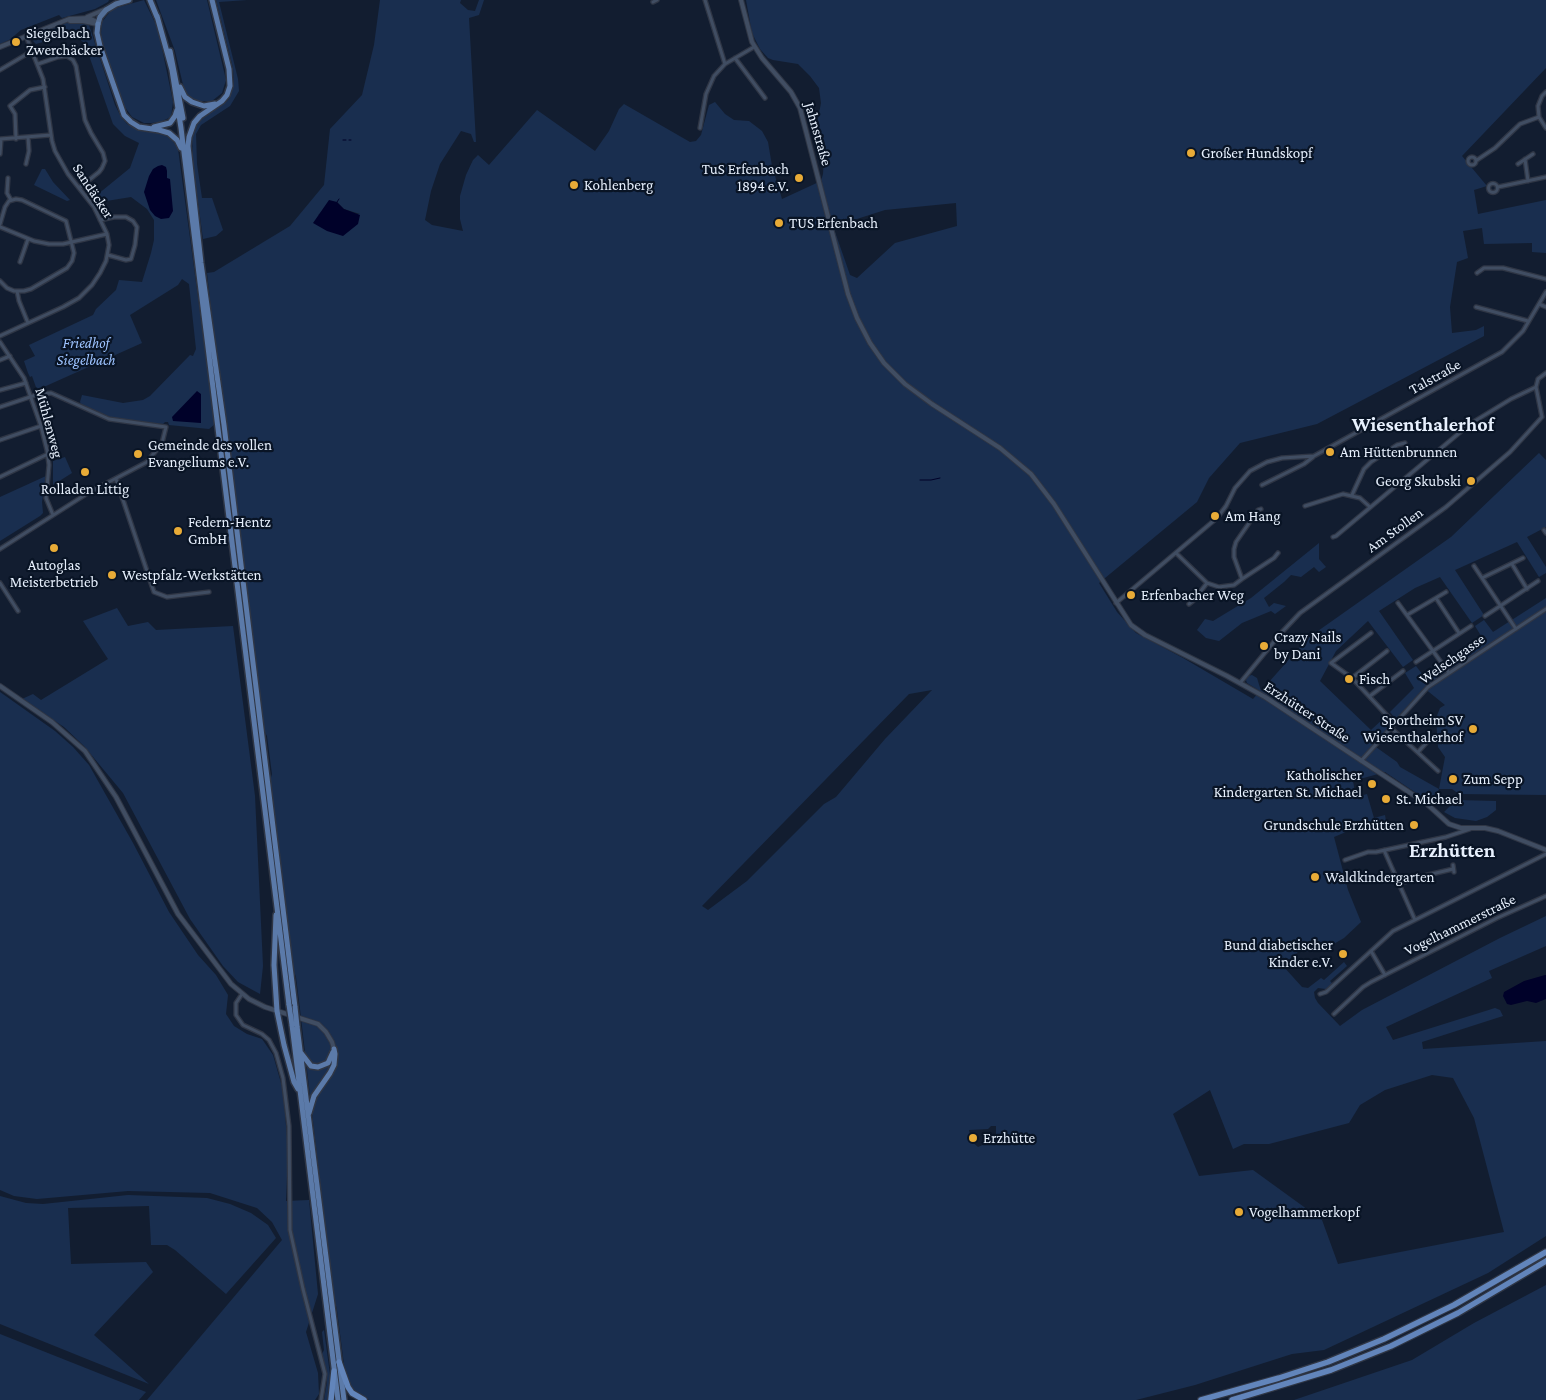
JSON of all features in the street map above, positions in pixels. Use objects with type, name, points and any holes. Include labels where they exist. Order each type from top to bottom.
[{"type":"highway","points":[[150,0],[166,34],[175,72],[189,158],[221,425]]},
{"type":"highway","points":[[189,158],[189,137],[194,124],[200,116],[218,104],[228,92],[231,79],[212,0]]},
{"type":"highway","points":[[157,16],[170,61],[176,99],[223,436],[292,1006],[299,1091],[344,1400]]},
{"type":"highway","points":[[98,24],[97,33],[100,46],[122,111],[131,122],[139,127],[165,131],[174,137],[181,147],[185,164]]},
{"type":"highway","points":[[175,72],[183,94],[188,100],[200,105],[218,104]]},
{"type":"highway","points":[[146,128],[166,124],[173,120],[177,113],[176,99]]},
{"type":"highway","points":[[223,436],[277,908],[292,1006]]},
{"type":"highway","points":[[277,908],[274,923],[277,1011],[294,1082],[299,1091]]},
{"type":"highway","points":[[294,1026],[300,1051],[314,1189]]},
{"type":"highway","points":[[300,1051],[311,1066],[318,1067],[331,1060],[334,1049]]},
{"type":"highway","points":[[308,1118],[314,1096],[330,1074],[334,1065],[334,1049]]},
{"type":"highway","points":[[316,1204],[338,1400]]},
{"type":"highway","points":[[1203,1400],[1328,1362],[1384,1339],[1454,1305],[1546,1252]]},
{"type":"highway","points":[[1232,1400],[1331,1370],[1391,1346],[1465,1309],[1546,1261]]},
{"type":"highway","points":[[339,1362],[348,1387],[356,1396],[364,1400]]},
{"type":"highway","points":[[331,1400],[334,1371]]},
{"type":"main road","points":[[98,24],[102,15],[109,8],[129,0]]},
{"type":"street","points":[[705,0],[725,64]]},
{"type":"street","name":"Jahnstraße","points":[[741,0],[747,30],[754,48],[791,92],[798,104],[811,147],[845,282],[855,312],[870,343],[897,377],[921,397],[1000,448],[1031,474],[1059,512],[1116,604]]},
{"type":"street","points":[[85,18],[109,8]]},
{"type":"street","points":[[0,47],[69,19],[93,19],[98,24]]},
{"type":"street","points":[[60,22],[83,21],[98,24]]},
{"type":"street","name":"Sandäcker","points":[[0,336],[80,298],[96,280],[108,254],[109,245],[107,234],[94,207],[59,160],[53,146],[45,87],[26,36]]},
{"type":"street","points":[[700,128],[709,86],[717,72],[725,64],[754,48]]},
{"type":"street","points":[[0,70],[32,51]]},
{"type":"street","points":[[38,64],[67,56],[73,60],[76,66],[85,120],[91,134],[103,152],[105,160],[99,172],[79,188]]},
{"type":"street","points":[[735,58],[765,98]]},
{"type":"street","points":[[16,138],[14,114],[10,106],[30,90],[45,87]]},
{"type":"street","points":[[1546,92],[1538,106],[1539,116],[1546,128]]},
{"type":"street","points":[[1477,160],[1495,148],[1520,124],[1539,116]]},
{"type":"street","points":[[0,154],[0,139],[51,135]]},
{"type":"street","points":[[26,164],[29,151],[28,138]]},
{"type":"street","points":[[1518,164],[1532,154]]},
{"type":"street","points":[[1525,159],[1528,181]]},
{"type":"street","points":[[1498,187],[1546,176]]},
{"type":"street","points":[[8,178],[6,192],[11,200]]},
{"type":"street","points":[[0,281],[8,288],[17,291],[31,289],[67,268],[73,257],[72,242],[64,219],[22,200],[11,200],[6,204],[0,225],[28,239],[49,244],[72,242],[107,234]]},
{"type":"street","points":[[100,220],[126,217],[134,221],[138,230],[131,259],[126,260],[108,254]]},
{"type":"street","points":[[20,262],[28,239]]},
{"type":"street","points":[[1477,273],[1484,268],[1503,268],[1546,279]]},
{"type":"street","points":[[17,291],[28,323]]},
{"type":"street","name":"Talstraße","points":[[1262,485],[1304,464],[1314,456],[1502,352],[1514,341],[1546,292]]},
{"type":"street","points":[[1539,304],[1546,307]]},
{"type":"street","points":[[1476,307],[1528,321]]},
{"type":"street","name":"Mühlenweg","points":[[0,342],[20,371],[41,426],[48,454],[49,474],[46,498],[53,515]]},
{"type":"street","points":[[0,360],[10,356]]},
{"type":"street","points":[[1333,537],[1480,417],[1510,399],[1536,387],[1538,379],[1546,373]]},
{"type":"street","points":[[0,390],[26,384]]},
{"type":"street","name":"Am Stollen","points":[[1240,683],[1300,613],[1446,507],[1510,452],[1542,417],[1536,387]]},
{"type":"street","points":[[0,407],[31,396],[51,392],[109,419],[166,427],[162,443],[153,456],[142,465],[88,493],[0,549]]},
{"type":"street","points":[[0,440],[41,426]]},
{"type":"street","points":[[1352,495],[1361,474],[1371,462],[1397,445],[1405,443]]},
{"type":"street","points":[[0,478],[48,454]]},
{"type":"street","name":"Talstraße","points":[[1116,604],[1217,518],[1226,506],[1235,488],[1250,471],[1267,462],[1282,458],[1314,456]]},
{"type":"street","points":[[116,479],[154,592],[167,597],[210,592]]},
{"type":"street","points":[[1305,506],[1343,494],[1360,498],[1370,507]]},
{"type":"street","points":[[1242,580],[1236,565],[1234,549],[1242,533],[1260,509]]},
{"type":"street","points":[[1176,553],[1207,583],[1219,587],[1227,587],[1242,580],[1274,558],[1278,553]]},
{"type":"street","points":[[1482,578],[1523,558]]},
{"type":"street","points":[[1512,564],[1527,589]]},
{"type":"street","points":[[1474,566],[1516,629]]},
{"type":"street","points":[[1486,616],[1538,581]]},
{"type":"street","points":[[0,583],[18,611]]},
{"type":"street","points":[[1190,604],[1207,583]]},
{"type":"street","points":[[1407,615],[1446,592]]},
{"type":"street","points":[[1436,598],[1459,633]]},
{"type":"street","points":[[1398,603],[1449,673]]},
{"type":"street","name":"Erzhütter Straße","points":[[1116,604],[1128,621],[1140,632],[1240,683],[1427,804],[1449,824],[1461,828],[1485,828],[1498,831],[1546,850]]},
{"type":"street","name":"Welschgasse","points":[[1361,761],[1428,687],[1546,609]]},
{"type":"street","points":[[1416,662],[1471,626]]},
{"type":"street","points":[[1371,632],[1331,663],[1352,678],[1394,723]]},
{"type":"street","points":[[1352,678],[1387,651]]},
{"type":"street","points":[[1370,696],[1403,671]]},
{"type":"street","points":[[0,686],[41,714],[85,752],[132,824],[178,914],[231,984],[242,994],[256,1002],[318,1024],[326,1032],[334,1049]]},
{"type":"street","points":[[1390,728],[1438,771]]},
{"type":"street","points":[[1418,752],[1429,740]]},
{"type":"street","points":[[1345,860],[1368,852],[1446,837],[1471,828]]},
{"type":"street","points":[[1384,850],[1415,920]]},
{"type":"street","points":[[1320,994],[1326,992],[1393,931],[1546,854]]},
{"type":"street","points":[[1400,884],[1415,878],[1454,869]]},
{"type":"street","name":"Vogelhammerstraße","points":[[1334,1014],[1363,987],[1497,918],[1546,896]]},
{"type":"street","points":[[1371,951],[1385,975]]},
{"type":"street","points":[[242,994],[236,1004],[236,1015],[243,1024],[269,1040],[276,1053],[283,1078],[289,1126],[290,1230],[325,1374],[321,1400]]},
{"type":"green space","points":[[0,0],[109,0],[95,9],[62,18],[59,15],[21,30],[9,40],[0,44]]},
{"type":"green space","points":[[144,0],[158,29],[173,102],[171,117],[160,122],[151,123],[144,123],[132,117],[122,103],[104,51],[101,33],[102,22],[112,9]]},
{"type":"green space","points":[[156,0],[207,0],[226,80],[222,93],[212,101],[198,101],[190,98],[185,93],[175,51]]},
{"type":"green space","points":[[216,0],[247,0],[219,2],[238,79],[239,91],[230,106],[201,125],[196,134],[197,164],[202,198],[212,198],[223,230],[216,236],[203,239],[193,164],[192,134],[200,120],[229,99],[234,83],[233,68]]},
{"type":"green space","points":[[380,0],[461,0],[460,3],[468,10],[475,11],[479,0],[484,0],[479,15],[469,18],[476,142],[474,142],[471,134],[461,131],[440,164],[431,191],[425,220],[432,225],[463,231],[460,219],[460,196],[473,160],[478,155],[489,165],[537,110],[595,151],[609,131],[619,109],[624,104],[690,142],[696,141],[701,135],[709,105],[715,102],[725,114],[734,120],[749,121],[762,131],[768,142],[772,166],[782,199],[821,181],[824,158],[817,124],[821,103],[819,88],[798,64],[773,60],[768,58],[760,49],[752,33],[746,0],[1546,0],[1546,68],[1462,156],[1487,186],[1474,190],[1478,214],[1546,200],[1546,253],[1532,252],[1532,243],[1484,244],[1482,228],[1463,231],[1468,258],[1457,262],[1450,307],[1452,333],[1476,330],[1484,326],[1484,336],[1317,424],[1240,443],[1209,478],[1197,502],[1099,583],[1117,612],[1136,633],[1253,699],[1260,691],[1247,683],[1248,676],[1252,675],[1257,678],[1261,691],[1308,638],[1451,537],[1539,453],[1546,460],[1546,527],[1527,537],[1546,567],[1546,573],[1539,577],[1517,542],[1455,570],[1484,615],[1472,623],[1440,577],[1415,588],[1379,611],[1413,660],[1403,667],[1368,621],[1336,651],[1320,681],[1371,730],[1383,719],[1387,724],[1390,721],[1392,724],[1373,745],[1397,762],[1400,767],[1439,789],[1431,803],[1385,772],[1353,781],[1356,797],[1367,794],[1374,818],[1385,815],[1386,821],[1353,829],[1334,837],[1348,890],[1361,922],[1344,938],[1320,952],[1299,951],[1283,966],[1302,987],[1308,988],[1321,978],[1324,980],[1344,962],[1347,966],[1330,981],[1333,984],[1326,989],[1318,988],[1314,992],[1318,1003],[1340,1026],[1362,1010],[1546,916],[1546,946],[1489,971],[1492,978],[1386,1027],[1393,1040],[1495,1008],[1500,1010],[1503,1016],[1422,1042],[1423,1049],[1546,1041],[1546,1236],[1488,1273],[1324,1350],[1292,1354],[1195,1385],[1136,1400],[369,1400],[350,1387],[345,1372],[333,1293],[300,1009],[293,968],[270,781],[272,774],[267,736],[264,730],[207,273],[214,272],[290,226],[324,185],[330,129],[362,95],[374,45]],"holes":[[[337,202],[344,209],[360,214],[318,215]],[[956,203],[957,226],[895,243],[857,278],[850,275],[834,229],[841,224],[885,210]],[[932,690],[885,739],[836,797],[824,804],[747,881],[708,910],[702,906],[909,694]],[[1432,1075],[1453,1078],[1474,1118],[1504,1232],[1338,1264],[1322,1220],[1253,1170],[1199,1176],[1173,1114],[1210,1090],[1233,1149],[1244,1144],[1269,1144],[1349,1123],[1360,1105],[1385,1090]],[[991,1126],[996,1126],[996,1136],[990,1142],[978,1147],[971,1141],[969,1130],[988,1129]]]},
{"type":"green space","name":"Friedhof Siegelbach","points":[[83,22],[89,25],[115,105],[121,117],[127,124],[137,129],[160,132],[171,138],[178,149],[215,424],[209,429],[169,425],[168,422],[163,424],[115,419],[80,402],[82,395],[123,403],[143,400],[150,396],[190,355],[193,356],[196,349],[189,284],[182,279],[178,285],[130,315],[142,343],[37,390],[24,361],[35,356],[29,345],[93,315],[96,309],[116,290],[119,280],[142,282],[154,240],[154,220],[147,209],[131,197],[94,203],[92,199],[130,168],[139,143],[125,136],[113,124],[85,44],[79,38],[67,35],[36,44],[33,41],[36,36],[65,23]]},
{"type":"green space","points":[[42,169],[45,169],[53,182],[70,200],[67,201],[34,185]]},
{"type":"green space","points":[[65,457],[72,473],[53,485],[53,461]]},
{"type":"green space","points":[[46,476],[42,502],[43,513],[0,541],[0,497]]},
{"type":"green space","points":[[1319,543],[1319,559],[1326,567],[1319,572],[1314,567],[1301,577],[1291,575],[1264,598],[1269,607],[1274,603],[1286,606],[1275,614],[1271,611],[1242,623],[1219,641],[1206,638],[1197,630],[1205,619],[1213,621],[1251,598]]},
{"type":"green space","points":[[1546,598],[1546,795],[1459,794],[1452,789],[1439,789],[1445,757],[1438,747],[1436,718],[1440,708],[1445,705],[1424,688],[1394,721],[1394,717],[1390,712],[1414,688],[1405,673],[1416,666],[1426,679],[1483,639],[1475,626],[1484,620],[1493,632]]},
{"type":"green space","points":[[117,608],[128,626],[148,622],[156,630],[233,626],[255,796],[263,966],[260,994],[238,982],[223,966],[190,919],[123,793],[84,746],[64,727],[22,699],[33,694],[41,700],[108,659],[83,621]]},
{"type":"green space","points":[[0,692],[55,731],[89,765],[169,912],[198,955],[216,975],[228,995],[226,1014],[234,1026],[247,1034],[262,1039],[273,1055],[283,1090],[288,1152],[286,1201],[309,1200],[318,1294],[306,1332],[318,1373],[319,1394],[315,1400],[147,1400],[282,1240],[272,1222],[257,1208],[210,1193],[128,1191],[37,1199],[14,1196],[0,1190]]},
{"type":"green space","points":[[1456,800],[1496,801],[1496,810],[1487,817],[1476,821],[1455,818],[1444,812]]},
{"type":"green space","points":[[128,1195],[207,1198],[230,1204],[251,1213],[268,1225],[276,1238],[226,1294],[175,1250],[167,1245],[151,1245],[149,1206],[68,1208],[71,1264],[146,1262],[153,1272],[94,1335],[149,1384],[0,1324],[0,1196],[26,1203],[43,1204]]},
{"type":"green space","points":[[1546,1285],[1546,1400],[1294,1400],[1412,1360],[1474,1323]]},
{"type":"green space","points":[[324,1330],[331,1382],[330,1400],[324,1400],[327,1382],[322,1354],[324,1350],[322,1332]]},
{"type":"green space","points":[[0,1334],[146,1392],[139,1400],[0,1400]]},
{"type":"shaded area","points":[[162,165],[166,167],[167,178],[170,179],[173,211],[169,218],[161,219],[150,210],[144,192],[153,169]]},
{"type":"shaded area","points":[[329,200],[337,202],[344,209],[360,215],[358,224],[343,236],[327,231],[313,223]]},
{"type":"shaded area","points":[[197,391],[201,394],[201,423],[173,421],[172,417]]},
{"type":"shaded area","points":[[1546,975],[1546,999],[1536,1003],[1527,1001],[1511,1005],[1507,1004],[1503,996],[1504,992],[1524,981]]},
{"type":"waterway","points":[[920,480],[940,478]]},
{"type":"place","name":"Siegelbach Zwerchäcker","points":[[16,42]]},
{"type":"place","name":"Großer Hundskopf","points":[[1191,153]]},
{"type":"place","name":"TuS Erfenbach 1894 e.V.","points":[[799,178]]},
{"type":"place","name":"Kohlenberg","points":[[574,185]]},
{"type":"place","name":"TUS Erfenbach","points":[[779,223]]},
{"type":"place","name":"Am Hüttenbrunnen","points":[[1330,452]]},
{"type":"place","name":"Gemeinde des vollen Evangeliums e.V.","points":[[138,454]]},
{"type":"place","name":"Rolladen Littig","points":[[85,472]]},
{"type":"place","name":"Georg Skubski","points":[[1471,481]]},
{"type":"place","name":"Am Hang","points":[[1215,516]]},
{"type":"place","name":"Federn-Hentz GmbH","points":[[178,531]]},
{"type":"place","name":"Autoglas Meisterbetrieb","points":[[54,548]]},
{"type":"place","name":"Westpfalz-Werkstätten","points":[[112,575]]},
{"type":"place","name":"Erfenbacher Weg","points":[[1131,595]]},
{"type":"place","name":"Crazy Nails by Dani","points":[[1264,646]]},
{"type":"place","name":"Fisch","points":[[1349,679]]},
{"type":"place","name":"Sportheim SV Wiesenthalerhof","points":[[1473,729]]},
{"type":"place","name":"Zum Sepp","points":[[1453,779]]},
{"type":"place","name":"Katholischer Kindergarten St. Michael","points":[[1372,784]]},
{"type":"place","name":"St. Michael","points":[[1386,799]]},
{"type":"place","name":"Grundschule Erzhütten","points":[[1414,825]]},
{"type":"place","name":"Waldkindergarten","points":[[1315,877]]},
{"type":"place","name":"Bund diabetischer Kinder e.V.","points":[[1343,954]]},
{"type":"place","name":"Erzhütte","points":[[973,1138]]},
{"type":"place","name":"Vogelhammerkopf","points":[[1239,1212]]},
{"type":"district","name":"Wiesenthalerhof","points":[[1423,425]]},
{"type":"district","name":"Erzhütten","points":[[1452,851]]}]
